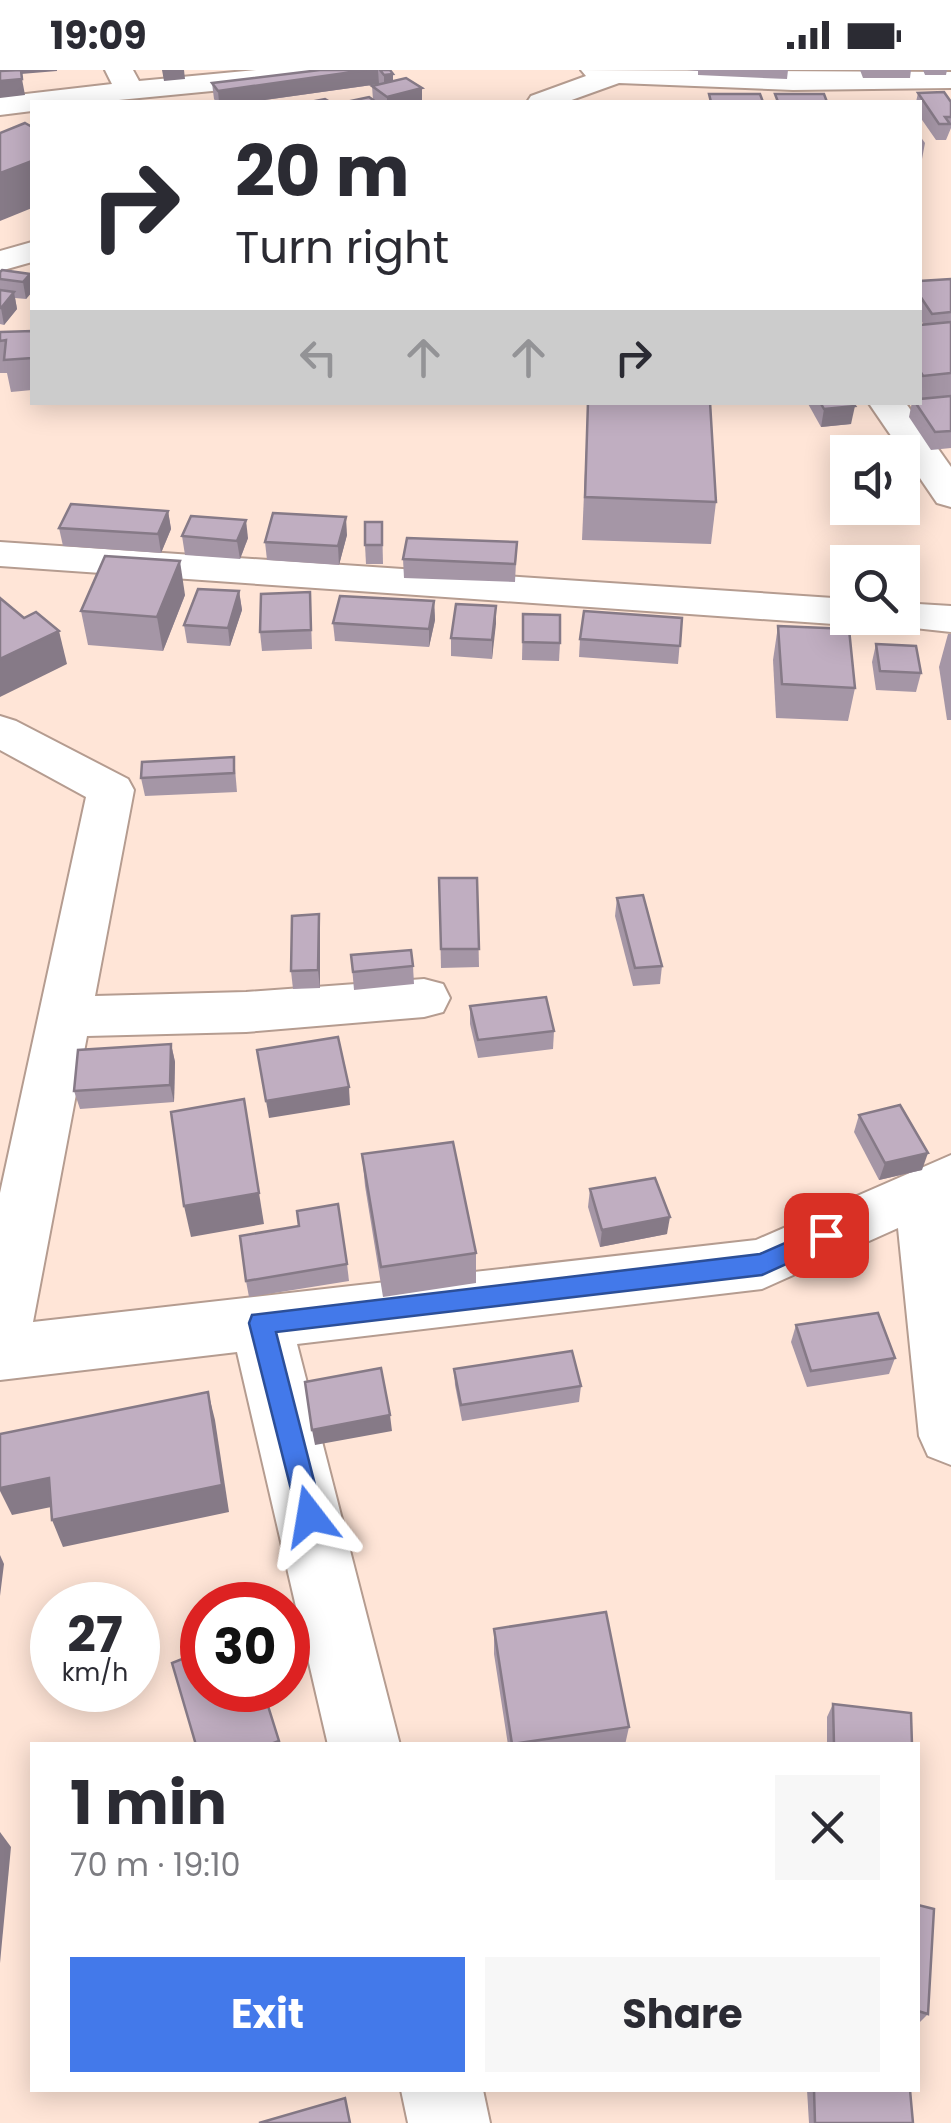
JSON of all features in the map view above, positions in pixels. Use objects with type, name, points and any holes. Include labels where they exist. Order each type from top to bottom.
[{"type":"street","points":[[0,106],[125,80],[348,70]]},
{"type":"street","points":[[545,100],[615,72],[793,82],[951,80]]},
{"type":"street","points":[[0,261],[30,253]]},
{"type":"street","points":[[888,405],[951,495]]},
{"type":"street","points":[[0,554],[830,611]]},
{"type":"street","points":[[920,617],[951,619]]},
{"type":"street","points":[[0,731],[111,790],[0,1334]]},
{"type":"street","points":[[64,1017],[246,1012],[424,998]]},
{"type":"street","points":[[0,1354],[762,1264],[937,1185],[951,1436]]},
{"type":"street","points":[[261,1323],[363,1742]]},
{"type":"street","points":[[442,2092],[449,2123]]},
{"type":"building","points":[[21,70],[22,79],[0,81],[0,71]]},
{"type":"building","points":[[320,70],[366,70],[218,91],[212,83]]},
{"type":"building","points":[[406,78],[422,88],[387,97],[372,86]]},
{"type":"building","points":[[944,92],[951,102],[951,117],[945,117],[950,124],[939,124],[918,93]]},
{"type":"building","points":[[709,94],[760,94],[762,100],[710,100]]},
{"type":"building","points":[[775,94],[824,94],[826,100],[777,100]]},
{"type":"building","points":[[25,123],[30,126],[30,162],[0,173],[0,133]]},
{"type":"building","points":[[2,270],[30,274],[23,282],[0,279]]},
{"type":"building","points":[[951,279],[951,312],[932,314],[922,299],[922,281]]},
{"type":"building","points":[[0,290],[14,292],[1,308],[0,307]]},
{"type":"building","points":[[951,322],[951,373],[923,376],[922,325]]},
{"type":"building","points":[[30,331],[30,358],[4,360],[6,340],[0,341],[0,332]]},
{"type":"building","points":[[951,396],[951,431],[935,432],[917,405],[922,405],[922,399]]},
{"type":"building","points":[[588,405],[710,405],[716,502],[585,497]]},
{"type":"building","points":[[822,405],[855,406],[824,409]]},
{"type":"building","points":[[71,504],[168,511],[158,534],[59,528]]},
{"type":"building","points":[[273,513],[346,517],[338,546],[265,542]]},
{"type":"building","points":[[191,516],[246,520],[237,541],[182,536]]},
{"type":"building","points":[[365,522],[382,522],[382,545],[365,545]]},
{"type":"building","points":[[407,538],[517,542],[515,564],[403,559]]},
{"type":"building","points":[[105,556],[180,561],[157,617],[81,611]]},
{"type":"building","points":[[198,589],[239,591],[228,628],[184,625]]},
{"type":"building","points":[[310,592],[311,630],[260,632],[261,594]]},
{"type":"building","points":[[340,596],[434,601],[429,629],[333,623]]},
{"type":"building","points":[[0,598],[24,618],[36,612],[59,631],[0,659]]},
{"type":"building","points":[[456,604],[496,606],[492,640],[451,638]]},
{"type":"building","points":[[584,611],[682,618],[680,646],[580,639]]},
{"type":"building","points":[[523,614],[560,615],[560,643],[523,642]]},
{"type":"building","points":[[778,626],[830,628],[830,635],[850,635],[855,688],[782,684]]},
{"type":"building","points":[[876,644],[916,646],[921,673],[880,671]]},
{"type":"building","points":[[234,757],[234,773],[141,778],[142,762]]},
{"type":"building","points":[[439,878],[477,878],[479,949],[441,949]]},
{"type":"building","points":[[643,895],[662,966],[635,968],[617,898]]},
{"type":"building","points":[[319,914],[318,970],[291,971],[292,916]]},
{"type":"building","points":[[411,950],[413,966],[353,972],[351,955]]},
{"type":"building","points":[[546,997],[554,1031],[478,1040],[470,1006]]},
{"type":"building","points":[[338,1037],[349,1087],[266,1101],[257,1050]]},
{"type":"building","points":[[171,1044],[170,1085],[74,1091],[78,1050]]},
{"type":"building","points":[[244,1099],[259,1193],[184,1206],[171,1112]]},
{"type":"building","points":[[900,1105],[928,1153],[885,1163],[859,1115]]},
{"type":"building","points":[[453,1142],[476,1253],[381,1267],[362,1154]]},
{"type":"building","points":[[655,1178],[670,1217],[602,1230],[590,1189]]},
{"type":"building","points":[[338,1204],[347,1264],[246,1281],[240,1236],[299,1226],[297,1211]]},
{"type":"building","points":[[878,1313],[895,1358],[811,1371],[796,1325]]},
{"type":"building","points":[[572,1351],[581,1386],[461,1405],[454,1369]]},
{"type":"building","points":[[381,1368],[390,1415],[312,1430],[305,1382]]},
{"type":"building","points":[[208,1392],[222,1485],[52,1520],[49,1478],[0,1488],[0,1434]]},
{"type":"building","points":[[606,1612],[629,1727],[512,1742],[494,1629]]},
{"type":"building","points":[[180,1660],[180,1690],[172,1663]]},
{"type":"building","points":[[833,1704],[911,1713],[912,1742],[834,1742]]},
{"type":"building","points":[[186,1712],[270,1712],[279,1741],[276,1742],[195,1742]]},
{"type":"building","points":[[920,1906],[934,1909],[928,2014],[920,2012]]},
{"type":"building","points":[[814,2092],[910,2092],[913,2123],[815,2123]]},
{"type":"building","points":[[345,2098],[350,2123],[259,2123]]},
{"type":"route","points":[[310,1516],[261,1323],[762,1264],[826,1235]]}]
